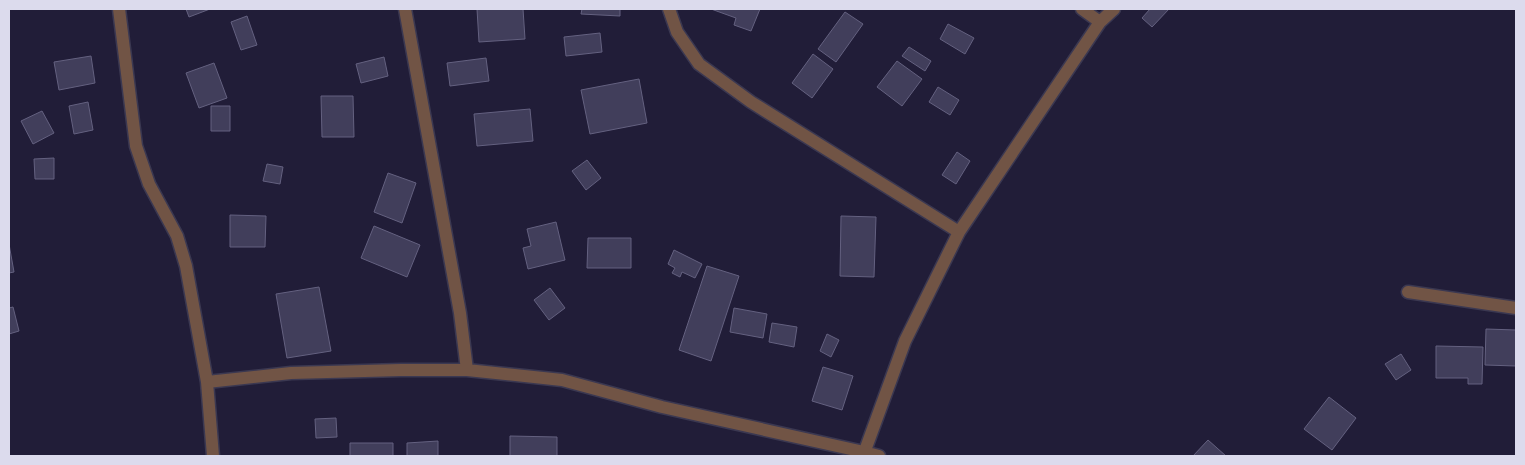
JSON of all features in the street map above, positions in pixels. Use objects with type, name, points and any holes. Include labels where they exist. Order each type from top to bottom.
[{"type":"street","points":[[119,9],[136,146],[149,184],[177,236],[186,266],[207,382],[213,456]]},
{"type":"street","points":[[405,9],[460,313],[467,370]]},
{"type":"street","points":[[669,9],[677,32],[699,64],[751,102],[959,232]]},
{"type":"street","points":[[1082,9],[1100,22]]},
{"type":"street","points":[[864,454],[905,341],[959,232],[1100,22],[1114,9]]},
{"type":"street","points":[[1408,292],[1516,308]]},
{"type":"street","points":[[207,382],[291,373],[467,370],[562,380],[662,407],[879,456]]},
{"type":"building","points":[[186,9],[210,9],[189,17]]},
{"type":"building","points":[[477,9],[523,9],[525,39],[479,42]]},
{"type":"building","points":[[582,9],[620,9],[620,16],[581,14]]},
{"type":"building","points":[[711,9],[760,9],[751,31],[734,25],[736,18]]},
{"type":"building","points":[[1150,9],[1169,9],[1152,27],[1142,18]]},
{"type":"building","points":[[845,12],[863,24],[836,62],[818,49]]},
{"type":"building","points":[[247,16],[257,45],[241,50],[231,22]]},
{"type":"building","points":[[948,24],[974,38],[965,54],[940,39]]},
{"type":"building","points":[[600,33],[602,52],[566,56],[564,37]]},
{"type":"building","points":[[909,47],[931,61],[925,71],[902,56]]},
{"type":"building","points":[[813,54],[833,69],[812,98],[792,83]]},
{"type":"building","points":[[91,56],[95,83],[59,90],[54,62]]},
{"type":"building","points":[[384,57],[388,76],[361,83],[356,64]]},
{"type":"building","points":[[486,58],[489,81],[450,86],[447,63]]},
{"type":"building","points":[[897,61],[922,79],[902,106],[877,87]]},
{"type":"building","points":[[214,63],[227,98],[199,108],[186,73]]},
{"type":"building","points":[[639,79],[647,123],[590,134],[581,90]]},
{"type":"building","points":[[938,87],[959,100],[950,115],[929,102]]},
{"type":"building","points":[[321,96],[353,96],[354,137],[322,137]]},
{"type":"building","points":[[88,102],[93,130],[74,134],[69,106]]},
{"type":"building","points":[[211,106],[230,106],[230,131],[211,131]]},
{"type":"building","points":[[530,109],[533,141],[477,146],[474,114]]},
{"type":"building","points":[[42,111],[54,133],[33,144],[21,121]]},
{"type":"building","points":[[957,152],[970,161],[956,184],[942,175]]},
{"type":"building","points":[[54,158],[54,179],[35,179],[34,159]]},
{"type":"building","points":[[587,160],[601,178],[586,190],[572,171]]},
{"type":"building","points":[[267,164],[283,167],[280,184],[263,181]]},
{"type":"building","points":[[388,173],[416,183],[402,223],[374,212]]},
{"type":"building","points":[[230,215],[266,216],[265,247],[230,247]]},
{"type":"building","points":[[841,216],[876,217],[874,277],[840,276]]},
{"type":"building","points":[[556,222],[565,260],[528,269],[523,248],[531,246],[527,229]]},
{"type":"building","points":[[374,226],[420,245],[407,277],[361,258]]},
{"type":"building","points":[[588,238],[631,238],[631,268],[587,268]]},
{"type":"building","points":[[9,244],[14,272],[9,273]]},
{"type":"building","points":[[674,250],[702,264],[695,278],[682,272],[680,277],[672,273],[675,268],[668,264]]},
{"type":"building","points":[[707,266],[739,276],[711,361],[679,350]]},
{"type":"building","points":[[319,287],[331,351],[287,358],[276,294]]},
{"type":"building","points":[[550,288],[565,308],[549,320],[534,300]]},
{"type":"building","points":[[13,307],[19,331],[9,334],[9,308]]},
{"type":"building","points":[[734,308],[767,314],[763,338],[730,332]]},
{"type":"building","points":[[772,323],[797,327],[794,347],[769,342]]},
{"type":"building","points":[[1486,329],[1516,330],[1516,366],[1485,365]]},
{"type":"building","points":[[827,334],[839,340],[831,357],[820,351]]},
{"type":"building","points":[[1436,346],[1483,347],[1482,384],[1468,384],[1468,378],[1436,378]]},
{"type":"building","points":[[1401,354],[1411,370],[1396,380],[1385,364]]},
{"type":"building","points":[[823,367],[853,376],[842,410],[812,401]]},
{"type":"building","points":[[1329,397],[1356,418],[1332,450],[1304,429]]},
{"type":"building","points":[[336,418],[337,437],[316,438],[315,419]]},
{"type":"building","points":[[510,436],[557,437],[557,456],[510,456]]},
{"type":"building","points":[[1208,440],[1226,456],[1193,456]]},
{"type":"building","points":[[438,441],[438,456],[407,456],[407,443]]},
{"type":"building","points":[[350,443],[393,443],[393,456],[350,456]]}]
